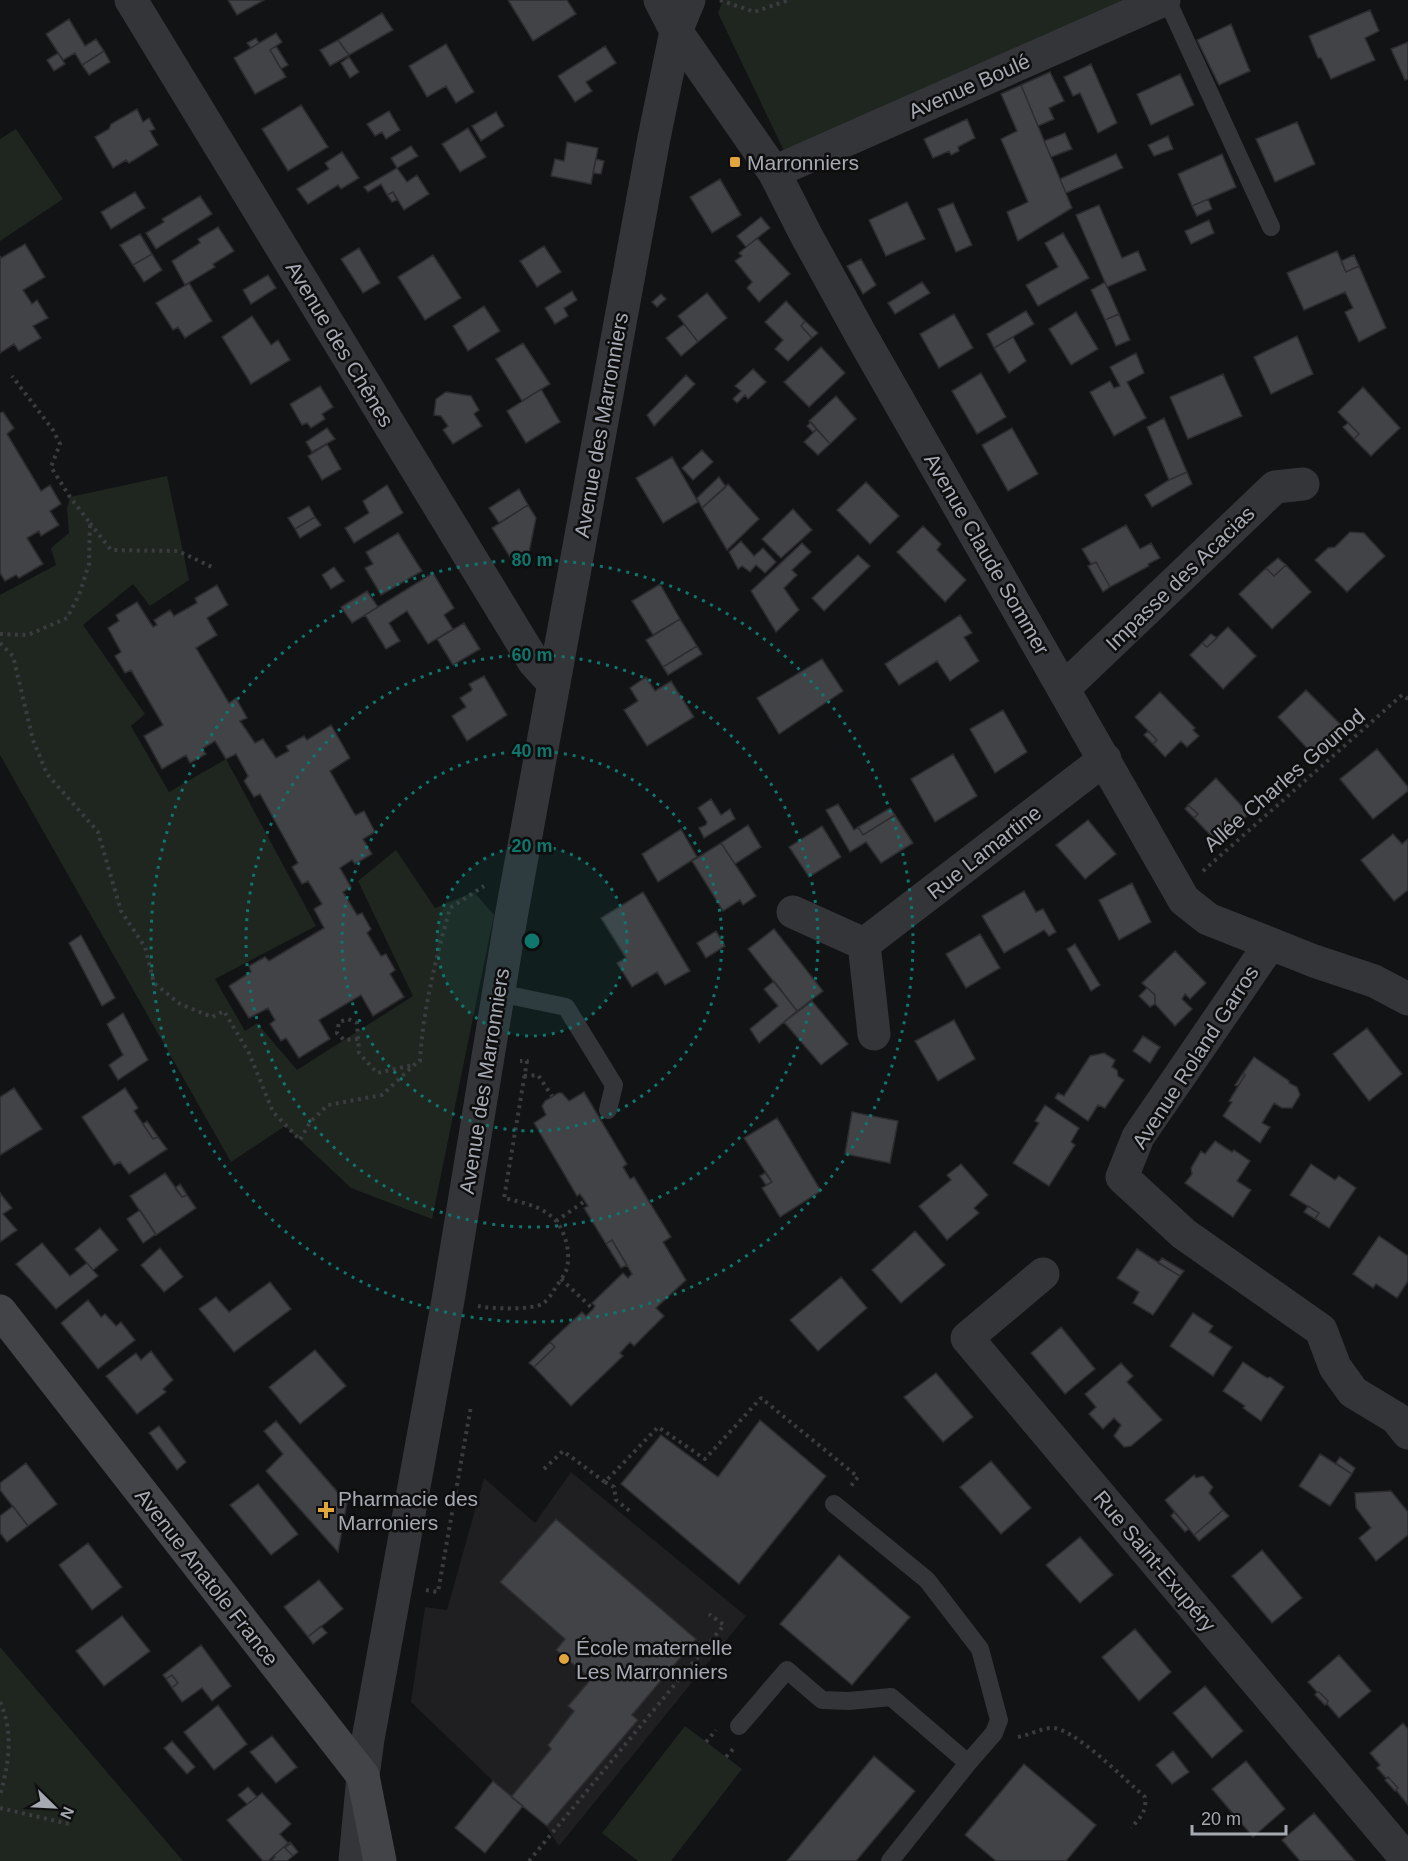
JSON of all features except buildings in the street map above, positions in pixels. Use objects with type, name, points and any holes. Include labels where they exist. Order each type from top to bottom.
[{"type":"street","name":"Avenue des Chênes","points":[[131,0],[534,662],[554,684]]},
{"type":"street","name":"Avenue Claude Sommer","points":[[660,0],[676,31],[774,172],[861,335],[1184,900],[1208,919],[1314,961],[1374,981],[1408,999]]},
{"type":"street","name":"Avenue des Marronniers","points":[[363,1776],[448,1300],[511,917],[652,150],[676,31],[689,0]]},
{"type":"street","name":"Avenue Boulé","points":[[774,172],[1165,0]]},
{"type":"street","name":"Impasse des Acacias","points":[[1064,688],[1275,487],[1303,484]]},
{"type":"street","name":"Rue Lamartine","points":[[864,944],[1105,759]]},
{"type":"street","points":[[793,912],[864,944],[874,1034]]},
{"type":"street","name":"Avenue Roland Garros","points":[[1270,944],[1138,1137],[1122,1177],[1184,1233],[1321,1330],[1335,1367],[1353,1392],[1396,1418],[1408,1433]]},
{"type":"street","name":"Rue Saint-Exupéry","points":[[1043,1274],[967,1338],[1408,1861]]},
{"type":"street","name":"Avenue Anatole France","points":[[0,1311],[363,1776]]},
{"type":"street","points":[[355,1861],[363,1776]]},
{"type":"street","points":[[363,1776],[380,1861]]},
{"type":"lane","points":[[1165,0],[1271,227]]},
{"type":"lane","points":[[499,993],[566,1007],[614,1085],[608,1110]]},
{"type":"lane","points":[[840,1498],[927,1580],[980,1649],[999,1720],[994,1733],[890,1861]]},
{"type":"lane","points":[[739,1726],[787,1670],[822,1700],[849,1701],[891,1697],[968,1763]]},
{"type":"path","points":[[719,0],[754,12],[789,0]]},
{"type":"path","points":[[12,376],[60,444],[51,467],[70,497],[111,550],[178,551],[212,567]]},
{"type":"path","points":[[0,634],[27,635],[67,618],[80,595],[89,564],[90,523]]},
{"type":"path","points":[[0,643],[14,656],[33,740],[47,774],[98,832],[121,911],[145,947],[154,983],[180,1004],[212,1017],[224,1011],[249,1053],[273,1112],[300,1140],[310,1122],[328,1105],[382,1095],[414,1065]]},
{"type":"path","name":"Allée Charles Gounod","points":[[1179,891],[1402,695],[1408,699]]},
{"type":"path","points":[[358,1039],[344,1040],[337,1033],[339,1022],[348,1019],[357,1023],[359,1053],[377,1073],[420,1062],[428,999],[450,908],[484,886]]},
{"type":"path","points":[[448,1300],[482,1307],[525,1309],[542,1304],[566,1271],[568,1259],[563,1232],[556,1221],[550,1215],[528,1204],[504,1198],[527,1061],[489,1055]]},
{"type":"path","points":[[524,1076],[538,1075],[552,1096]]},
{"type":"path","points":[[556,1221],[585,1201]]},
{"type":"path","points":[[561,1279],[593,1310]]},
{"type":"path","points":[[605,1482],[658,1427],[705,1459],[761,1398],[858,1477],[840,1498]]},
{"type":"path","points":[[396,1585],[438,1592],[471,1406]]},
{"type":"path","points":[[544,1469],[563,1451],[614,1487],[616,1500],[631,1512]]},
{"type":"path","points":[[529,1861],[724,1625],[710,1614]]},
{"type":"path","points":[[0,1702],[4,1710],[10,1742],[0,1796]]},
{"type":"path","points":[[994,1733],[1013,1738],[1052,1727],[1082,1741],[1145,1797],[1146,1805],[1141,1817],[1131,1828]]},
{"type":"path","points":[[0,1808],[69,1824]]},
{"type":"shaded area","points":[[723,0],[1129,0],[785,153],[718,13]]},
{"type":"shaded area","points":[[16,129],[63,199],[0,241],[0,139]]},
{"type":"shaded area","points":[[167,476],[189,580],[150,606],[133,584],[83,625],[145,714],[131,726],[169,792],[226,759],[316,926],[215,979],[245,1031],[257,1023],[297,1070],[413,996],[358,881],[396,850],[435,908],[474,892],[494,915],[432,1219],[351,1188],[285,1126],[231,1162],[0,755],[0,595],[56,565],[51,548],[69,533],[67,508],[70,497]]},
{"type":"shaded area","name":"École maternelle Les Marronniers","points":[[571,1472],[746,1616],[559,1846],[546,1826],[493,1781],[411,1702],[425,1607],[447,1610],[484,1478],[535,1523]]},
{"type":"shaded area","points":[[0,1647],[183,1861],[0,1861]]},
{"type":"shaded area","points":[[685,1726],[742,1769],[671,1861],[638,1861],[602,1833]]},
{"type":"place","name":"Marronniers","points":[[735,162]]},
{"type":"place","name":"Pharmacie des Marroniers","points":[[326,1510]]},
{"type":"place","name":"École maternelle Les Marronniers","points":[[564,1659]]}]
